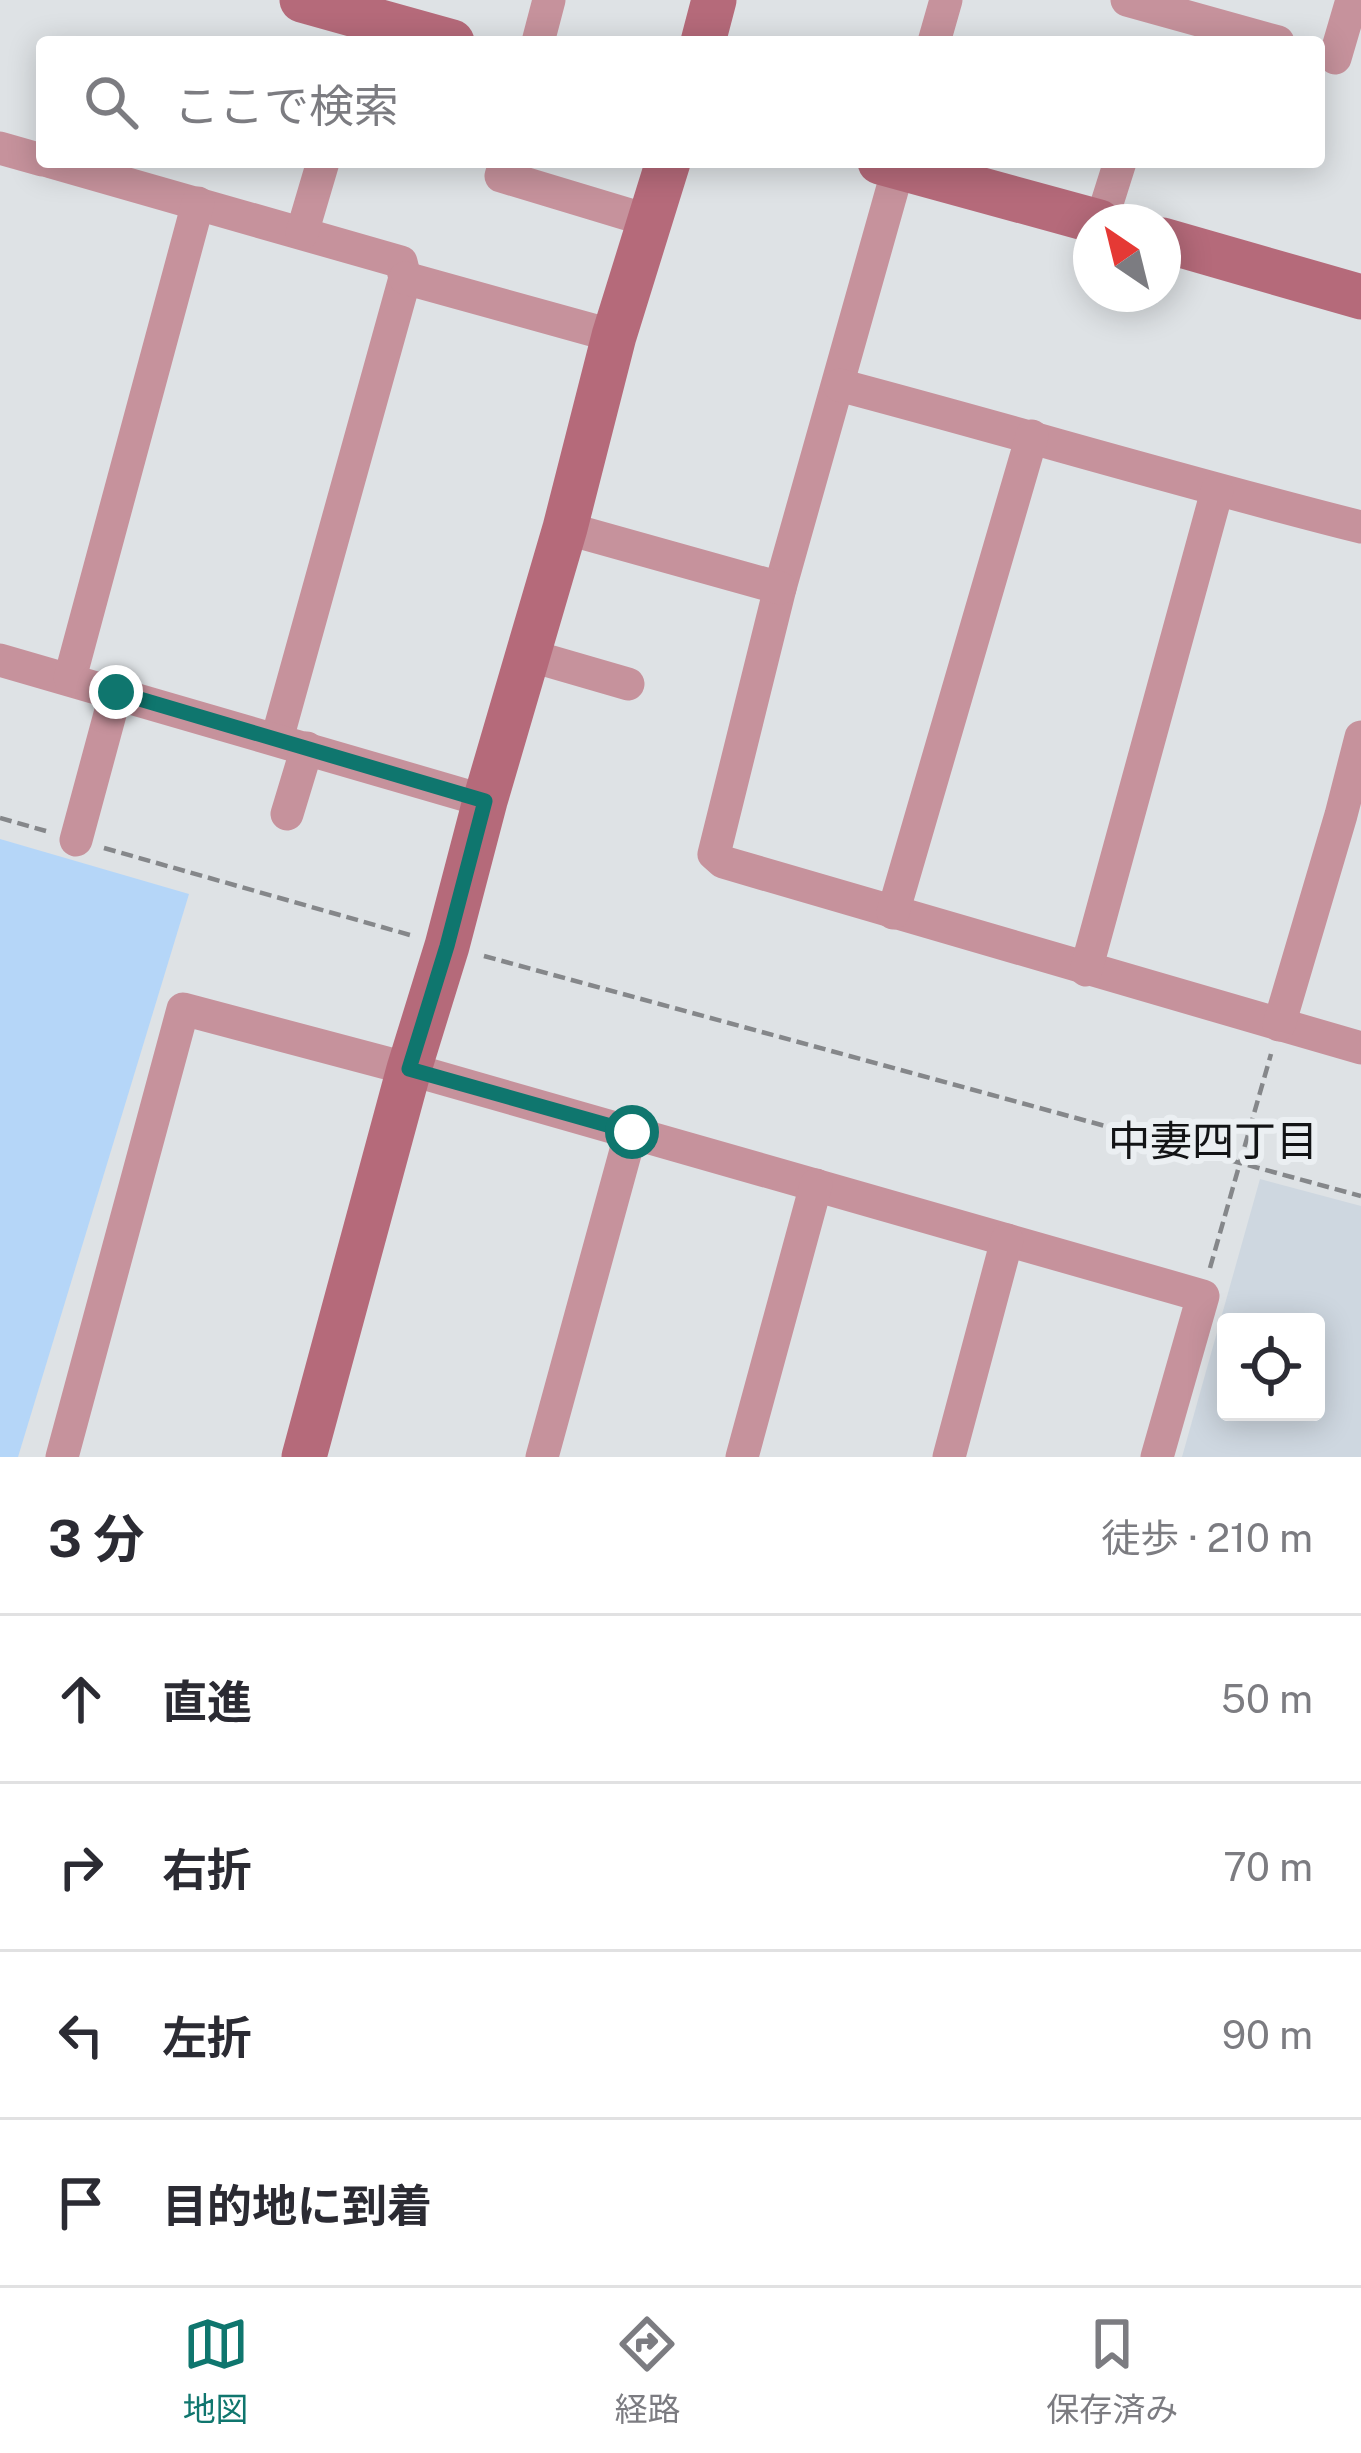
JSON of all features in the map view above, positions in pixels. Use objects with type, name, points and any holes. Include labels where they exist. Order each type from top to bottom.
[{"type":"street","points":[[302,0],[428,36]]},
{"type":"street","points":[[540,36],[549,0]]},
{"type":"street","points":[[705,36],[714,0]]},
{"type":"street","points":[[936,36],[946,0]]},
{"type":"street","points":[[1127,0],[1256,36]]},
{"type":"street","points":[[1339,59],[1352,0]]},
{"type":"street","points":[[0,148],[36,158]]},
{"type":"street","points":[[73,168],[401,262],[405,278],[292,743],[286,814]]},
{"type":"street","points":[[302,233],[321,168]]},
{"type":"street","points":[[503,168],[501,176],[650,220]]},
{"type":"street","points":[[304,1457],[409,1069],[565,529],[614,336],[666,168]]},
{"type":"street","points":[[892,168],[714,854],[723,862],[893,913],[1361,1048]]},
{"type":"street","points":[[907,168],[1073,214]]},
{"type":"street","points":[[1106,204],[1118,168]]},
{"type":"street","points":[[70,678],[199,203]]},
{"type":"street","points":[[1181,246],[1361,297]]},
{"type":"street","points":[[405,278],[614,336]]},
{"type":"street","points":[[839,386],[1361,527]]},
{"type":"street","points":[[893,913],[1032,436]]},
{"type":"street","points":[[1086,970],[1217,491]]},
{"type":"street","points":[[565,529],[781,588]]},
{"type":"street","points":[[528,655],[628,684]]},
{"type":"street","points":[[0,660],[485,801]]},
{"type":"street","points":[[76,840],[116,692]]},
{"type":"street","points":[[1279,1025],[1351,818],[1361,737]]},
{"type":"street","points":[[62,1457],[183,1009],[1203,1296],[1157,1457]]},
{"type":"street","points":[[542,1457],[632,1132]]},
{"type":"street","points":[[742,1457],[816,1185]]},
{"type":"street","points":[[949,1457],[1007,1240]]},
{"type":"path","points":[[0,818],[447,946],[1361,1196]]},
{"type":"path","points":[[1203,1296],[1279,1025]]},
{"type":"shaded area","points":[[0,839],[189,894],[18,1457],[0,1457]]},
{"type":"shaded area","points":[[1260,1179],[1361,1206],[1361,1457],[1182,1457],[1217,1332],[1217,1421],[1325,1421],[1325,1313],[1222,1313]]},
{"type":"district","name":"中妻四丁目","points":[[1213,1140]]},
{"type":"route","points":[[116,692],[485,801],[409,1069],[632,1132]]}]
